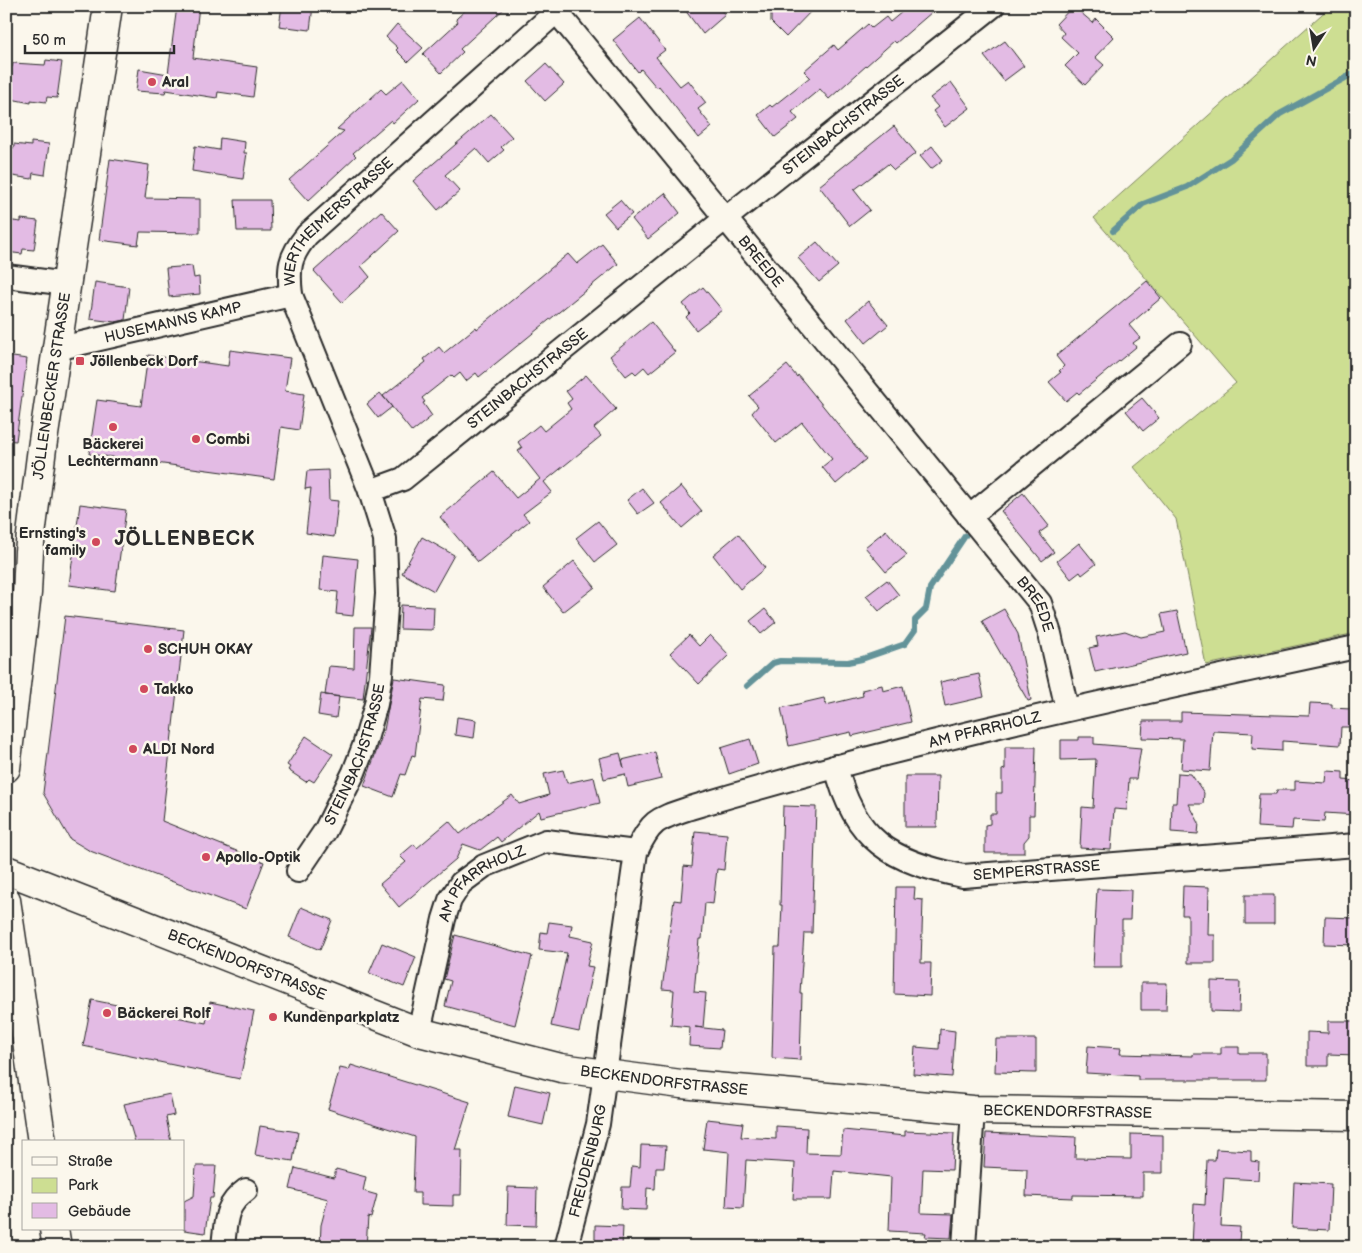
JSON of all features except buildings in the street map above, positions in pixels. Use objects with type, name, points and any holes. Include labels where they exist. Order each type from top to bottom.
[{"type":"main road","name":"JÖLLENBECKER STRASSE","points":[[6,768],[27,593],[29,551],[56,350],[108,6]]},
{"type":"main road","name":"BECKENDORFSTRASSE","points":[[6,870],[419,1032],[514,1058],[606,1074],[747,1091],[973,1110],[1356,1116]]},
{"type":"main road","points":[[6,900],[42,1140]]},
{"type":"main road","points":[[54,1230],[57,1247]]},
{"type":"street","name":"STEINBACHSTRASSE","points":[[298,871],[325,831],[354,772],[376,704],[381,675],[387,594],[385,539],[370,491],[403,480],[726,218],[994,6]]},
{"type":"street","name":"BREEDE","points":[[554,9],[1040,603],[1050,634],[1067,709]]},
{"type":"street","name":"WERTHEIMERSTRASSE","points":[[370,491],[291,295],[288,274],[291,259],[307,235],[554,9]]},
{"type":"street","points":[[6,276],[67,284]]},
{"type":"street","name":"HUSEMANNS KAMP","points":[[56,350],[291,295]]},
{"type":"street","points":[[969,518],[1180,344]]},
{"type":"street","name":"AM PFARRHOLZ","points":[[606,1074],[636,852],[648,828],[666,816],[836,766],[1067,709],[1356,647]]},
{"type":"street","name":"SEMPERSTRASSE","points":[[836,766],[842,793],[865,831],[891,852],[926,868],[963,876],[1356,845]]},
{"type":"street","name":"AM PFARRHOLZ","points":[[419,1032],[444,919],[450,900],[461,883],[484,866],[546,841],[636,852]]},
{"type":"street","name":"FREUDENBURG","points":[[566,1247],[598,1124],[606,1074]]},
{"type":"street","points":[[964,1247],[973,1110]]},
{"type":"street","points":[[223,1247],[227,1213],[234,1199],[246,1190]]},
{"type":"green space","points":[[1331,6],[1356,6],[1356,633],[1206,665],[1176,519],[1134,467],[1236,383],[1094,218]]},
{"type":"waterway","points":[[1113,231],[1143,204],[1187,187],[1231,159],[1280,114],[1356,72]]},
{"type":"waterway","points":[[747,686],[773,663],[780,661],[848,662],[905,644],[915,630],[915,620],[926,609],[930,588],[965,536]]},
{"type":"place","name":"Aral","points":[[152,82]]},
{"type":"place","name":"Jöllenbeck Dorf","points":[[80,361]]},
{"type":"place","name":"Bäckerei Lechtermann","points":[[113,427]]},
{"type":"place","name":"Combi","points":[[196,439]]},
{"type":"place","name":"Ernsting's family","points":[[96,542]]},
{"type":"place","name":"SCHUH OKAY","points":[[148,649]]},
{"type":"place","name":"Takko","points":[[144,689]]},
{"type":"place","name":"ALDI Nord","points":[[133,749]]},
{"type":"place","name":"Apollo-Optik","points":[[206,857]]},
{"type":"place","name":"Bäckerei Rolf","points":[[107,1013]]},
{"type":"place","name":"Kundenparkplatz","points":[[273,1017]]},
{"type":"district","name":"JÖLLENBECK","points":[[185,539]]}]
